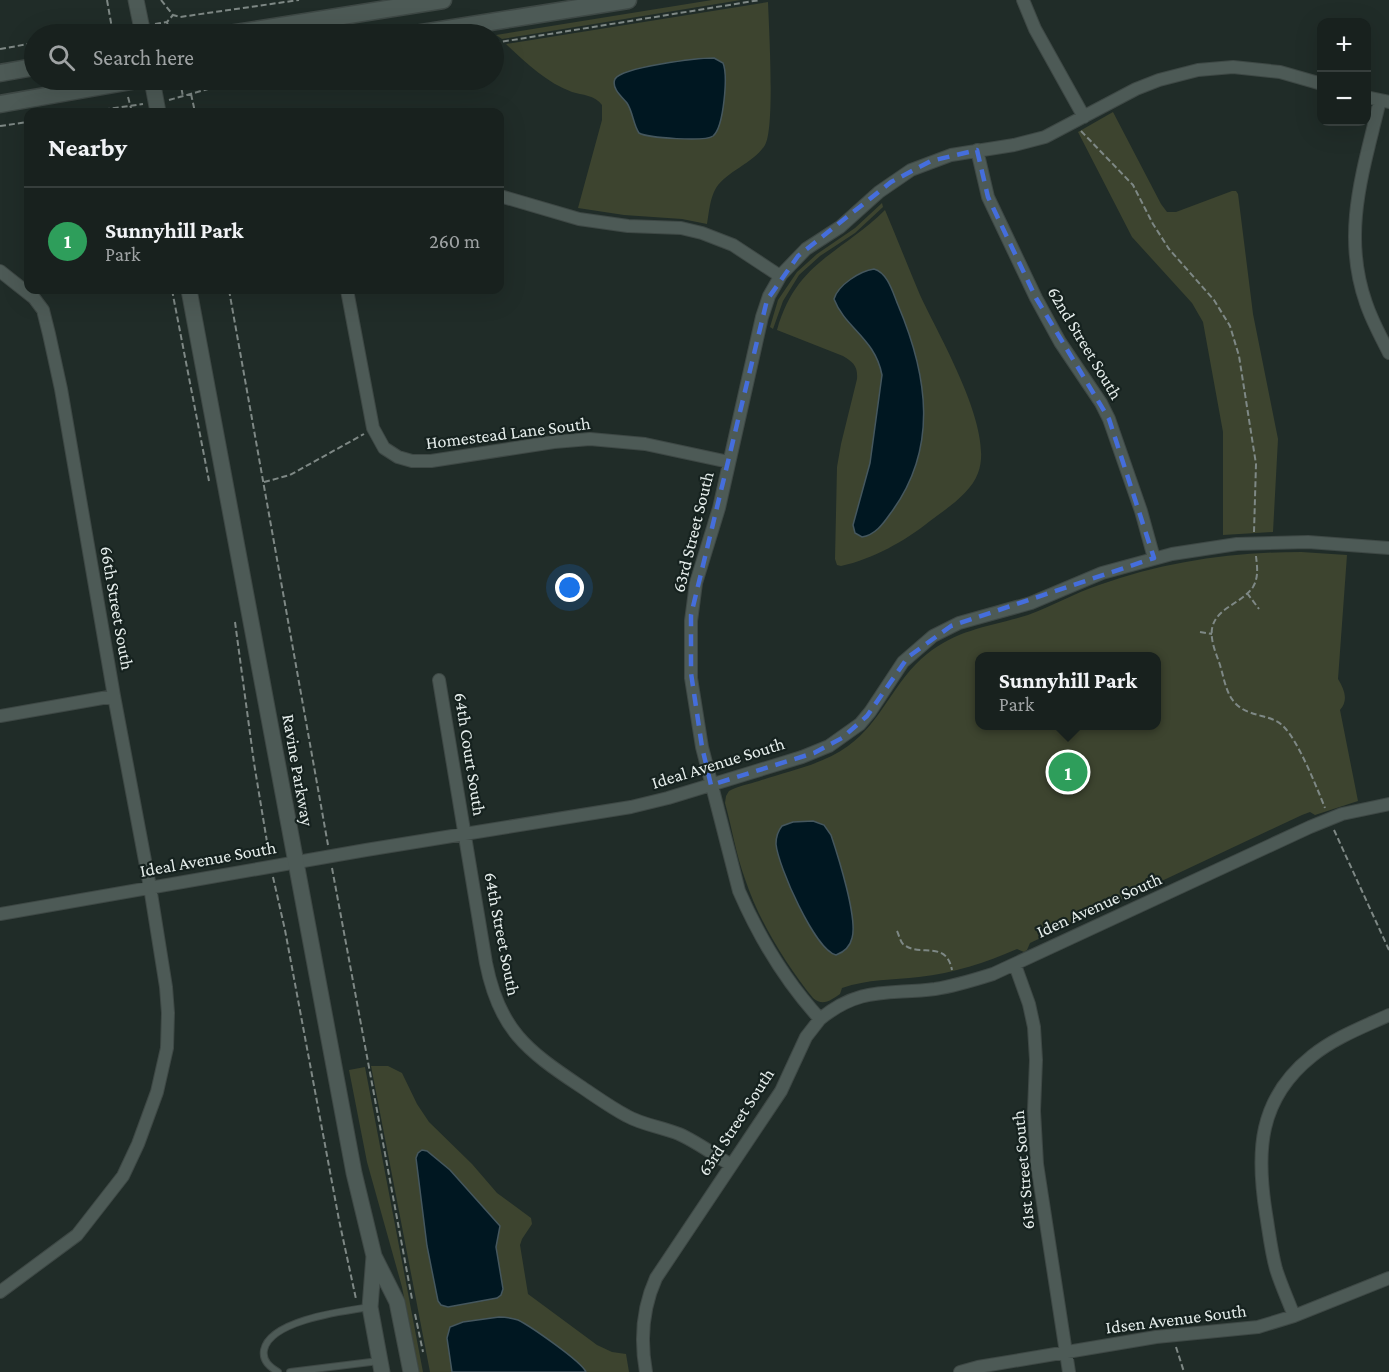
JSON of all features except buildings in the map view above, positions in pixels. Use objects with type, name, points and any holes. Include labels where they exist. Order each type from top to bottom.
[{"type":"main road","points":[[293,24],[443,0]]},
{"type":"main road","points":[[478,24],[628,0]]},
{"type":"main road","points":[[0,73],[24,69]]},
{"type":"main road","points":[[0,104],[80,90]]},
{"type":"street","points":[[136,0],[140,24]]},
{"type":"street","points":[[1023,0],[1035,30],[1084,117]]},
{"type":"street","name":"63rd Street South","points":[[646,1372],[643,1325],[651,1288],[664,1263],[781,1091],[806,1037],[820,1019],[786,975],[745,904],[733,870],[711,784],[692,688],[690,634],[696,583],[719,508],[762,316],[769,296],[780,276],[806,249],[845,223],[898,178],[938,159],[977,150],[1014,146],[1040,139],[1153,82],[1206,69],[1233,67],[1264,69],[1317,82]]},
{"type":"street","points":[[154,90],[157,108]]},
{"type":"street","points":[[1384,101],[1358,191],[1354,231],[1356,261],[1362,292],[1372,320],[1389,353]]},
{"type":"street","name":"62nd Street South","points":[[977,150],[988,197],[1022,269],[1053,331],[1101,403],[1109,419],[1141,511],[1154,558]]},
{"type":"street","points":[[504,197],[550,212],[590,221],[628,226],[681,228],[702,233],[733,245],[780,276]]},
{"type":"street","name":"66th Street South","points":[[0,271],[24,290]]},
{"type":"street","name":"66th Street South","points":[[0,1293],[77,1235],[123,1176],[138,1144],[157,1092],[167,1048],[166,987],[62,389],[44,310],[29,294]]},
{"type":"street","name":"Ravine Parkway","points":[[190,294],[346,1134],[374,1256],[398,1302],[411,1372]]},
{"type":"street","name":"Homestead Lane South","points":[[348,294],[373,429],[379,442],[401,458],[417,462],[431,461],[554,442],[603,439],[652,445],[729,462]]},
{"type":"street","name":"Ideal Avenue South","points":[[0,914],[639,806],[814,753],[842,738],[867,716],[908,657],[933,636],[951,626],[1020,606],[1094,576],[1154,558],[1199,549],[1262,542],[1308,542],[1389,548]]},
{"type":"street","name":"64th Court South","points":[[439,680],[465,834]]},
{"type":"street","points":[[0,716],[114,696]]},
{"type":"street","name":"Iden Avenue South","points":[[820,1019],[840,1005],[859,996],[946,987],[974,981],[1015,965],[1055,944],[1310,827],[1342,814],[1389,804]]},
{"type":"street","name":"64th Street South","points":[[465,834],[491,986],[501,1012],[514,1033],[543,1061],[619,1111],[640,1122],[685,1137],[730,1165]]},
{"type":"street","name":"61st Street South","points":[[1015,965],[1027,996],[1034,1027],[1036,1164],[1069,1372]]},
{"type":"street","points":[[1294,1316],[1275,1266],[1261,1186],[1260,1148],[1266,1123],[1282,1089],[1305,1061],[1332,1042],[1389,1016]]},
{"type":"street","name":"Ravine Parkway","points":[[374,1256],[364,1308],[381,1366]]},
{"type":"street","name":"Idsen Avenue South","points":[[960,1372],[987,1365],[1174,1335],[1245,1330],[1294,1316],[1389,1278]]},
{"type":"lane","points":[[278,1372],[267,1364],[263,1353],[267,1342],[285,1329],[308,1318],[364,1308]]},
{"type":"lane","points":[[290,1372],[381,1366]]},
{"type":"path","points":[[107,0],[111,24]]},
{"type":"path","points":[[161,0],[173,15],[180,17],[195,17],[300,0]]},
{"type":"path","points":[[504,41],[760,0]]},
{"type":"path","points":[[168,24],[173,15]]},
{"type":"path","points":[[0,49],[24,45]]},
{"type":"path","points":[[182,90],[183,97],[205,90]]},
{"type":"path","points":[[191,94],[194,108]]},
{"type":"path","points":[[115,108],[130,106],[131,108]]},
{"type":"path","points":[[0,126],[24,123]]},
{"type":"path","points":[[1084,135],[1132,184],[1168,249],[1214,300],[1230,326],[1240,363],[1256,464],[1254,532]]},
{"type":"path","points":[[173,294],[209,481]]},
{"type":"path","points":[[230,294],[327,844]]},
{"type":"path","points":[[264,482],[290,475],[373,429]]},
{"type":"path","points":[[1256,558],[1256,579],[1247,593],[1218,615],[1213,625],[1212,634],[1228,695],[1241,709],[1272,719],[1286,729],[1323,804]]},
{"type":"path","points":[[1247,593],[1259,609]]},
{"type":"path","points":[[235,621],[271,867],[364,1308]]},
{"type":"path","points":[[1200,632],[1212,634]]},
{"type":"path","points":[[1333,828],[1389,950]]},
{"type":"path","points":[[332,872],[413,1302]]},
{"type":"path","points":[[897,931],[906,946],[934,951],[946,956],[952,970]]},
{"type":"path","points":[[415,1314],[423,1354]]},
{"type":"path","points":[[1174,1335],[1177,1356],[1184,1372]]},
{"type":"highlighted area","points":[[977,150],[988,197],[1036,298],[1109,419],[1154,558],[951,626],[908,657],[867,716],[842,738],[814,753],[711,785],[702,747],[691,673],[691,615],[767,300],[798,256],[891,182],[931,161]]},
{"type":"green space","points":[[712,0],[741,0],[504,39],[504,34]]},
{"type":"green space","points":[[768,2],[771,77],[768,135],[760,151],[716,188],[707,224],[682,219],[624,215],[578,208],[602,120],[602,105],[592,97],[572,92],[554,83],[506,44]]},
{"type":"green space","points":[[1113,112],[1167,212],[1176,212],[1232,191],[1238,194],[1253,314],[1278,439],[1273,532],[1223,535],[1223,432],[1203,322],[1192,303],[1132,237],[1078,132]]},
{"type":"green space","points":[[882,203],[883,207],[855,233],[820,256],[799,275],[783,301],[773,329],[770,327],[778,300],[797,272],[817,254],[855,228]]},
{"type":"green space","points":[[885,210],[920,295],[963,383],[979,433],[981,455],[975,480],[950,506],[888,548],[865,559],[841,566],[837,565],[835,559],[837,467],[857,371],[852,362],[843,356],[777,330],[785,307],[807,274]]},
{"type":"green space","points":[[1301,552],[1347,555],[1338,679],[1345,695],[1340,710],[1358,801],[1315,815],[1310,812],[1302,815],[1030,943],[1024,952],[1017,949],[981,963],[945,973],[852,985],[842,988],[840,994],[827,1002],[820,1002],[813,998],[793,971],[757,910],[739,861],[725,803],[729,791],[816,763],[838,753],[870,725],[916,664],[950,639],[975,629],[1028,615],[1090,588],[1148,570],[1198,560],[1249,554]]},
{"type":"green space","points":[[371,1066],[388,1066],[402,1073],[417,1104],[429,1122],[472,1164],[497,1193],[531,1218],[532,1224],[520,1245],[528,1294],[597,1345],[612,1352],[626,1354],[629,1372],[430,1372]]},
{"type":"green space","points":[[365,1067],[423,1372],[419,1372],[402,1287],[367,1162],[349,1070]]},
{"type":"water","points":[[714,58],[723,63],[725,78],[720,122],[713,136],[699,139],[676,139],[639,133],[627,103],[614,86],[615,79],[645,67],[677,61]]},
{"type":"water","points":[[874,269],[883,275],[889,284],[908,332],[922,385],[924,412],[922,438],[916,464],[906,489],[881,525],[871,534],[862,537],[855,533],[853,525],[870,463],[882,375],[867,342],[845,318],[834,299],[840,289],[850,280]]},
{"type":"water","points":[[813,821],[824,825],[831,835],[850,903],[852,938],[846,949],[836,955],[827,950],[808,923],[783,870],[776,844],[777,835],[782,826],[793,822]]},
{"type":"water","points":[[422,1150],[427,1151],[450,1170],[500,1226],[496,1247],[503,1289],[497,1298],[448,1307],[441,1305],[438,1301],[427,1246],[416,1158]]},
{"type":"water","points":[[499,1317],[516,1319],[543,1336],[565,1352],[586,1372],[452,1372],[447,1338],[450,1327],[463,1322]]},
{"type":"place","name":"Sunnyhill Park","points":[[1068,772]]}]
